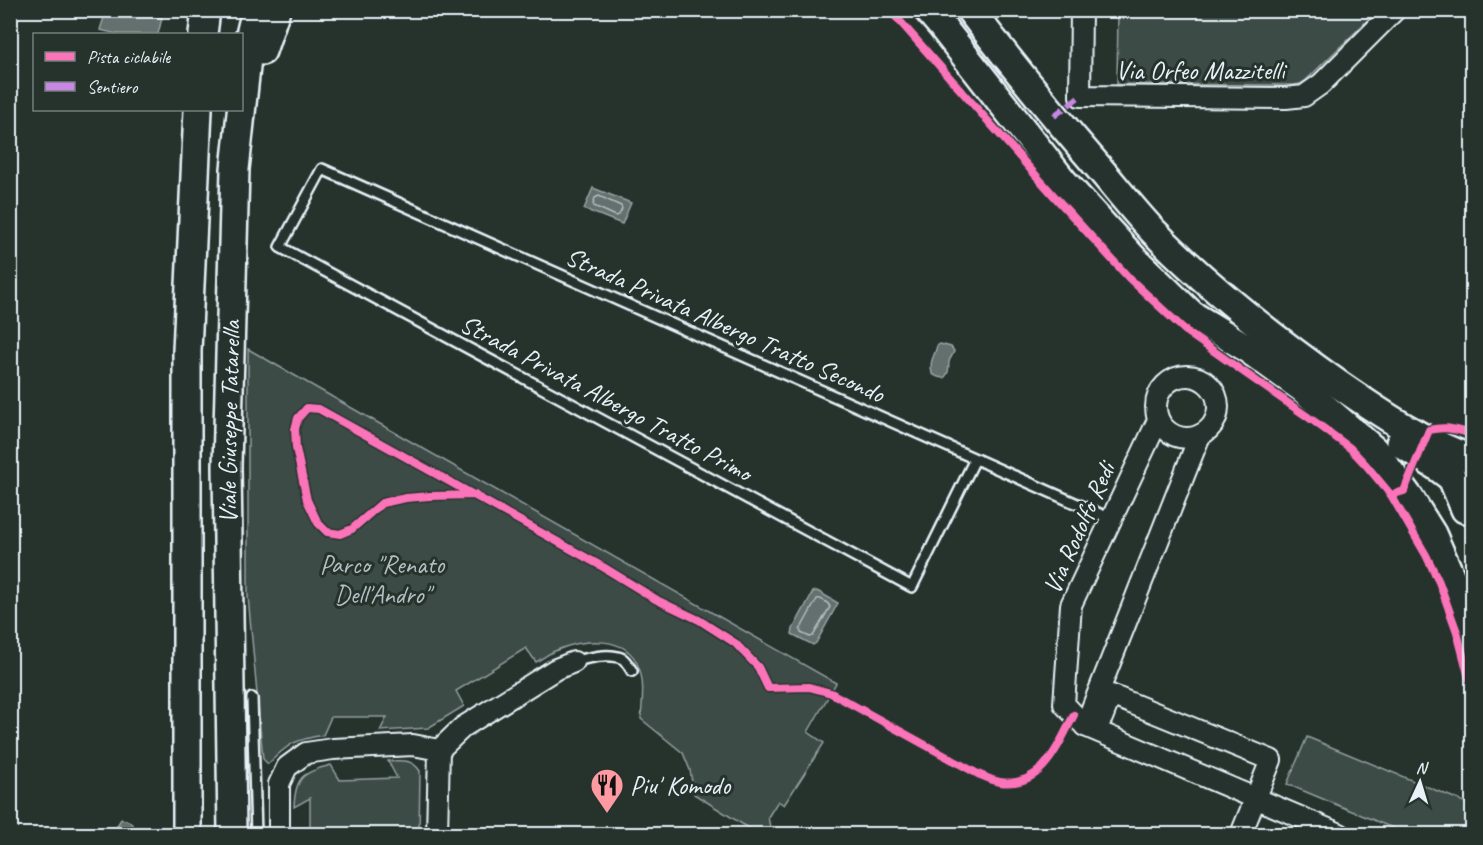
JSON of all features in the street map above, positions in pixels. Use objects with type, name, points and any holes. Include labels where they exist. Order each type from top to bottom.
[{"type":"main road","points":[[203,33],[206,10]]},
{"type":"main road","name":"Viale Giuseppe Tatarella","points":[[243,99],[249,39],[256,10]]},
{"type":"main road","points":[[243,106],[276,10]]},
{"type":"main road","points":[[928,10],[1063,181],[1134,259],[1192,315],[1245,346],[1302,388],[1374,450],[1431,534],[1459,596],[1473,639]]},
{"type":"main road","points":[[970,10],[1041,100],[1152,230],[1211,286],[1256,323],[1364,402],[1425,439],[1453,453],[1473,459]]},
{"type":"main road","name":"Viale Giuseppe Tatarella","points":[[187,834],[188,351],[198,111]]},
{"type":"main road","name":"Viale Giuseppe Tatarella","points":[[232,834],[227,466],[235,169],[242,111]]},
{"type":"main road","points":[[1302,388],[1362,420],[1452,478],[1469,519]]},
{"type":"main road","points":[[1469,519],[1465,496],[1468,483],[1473,475]]},
{"type":"street","name":"Via Orfeo Mazzitelli","points":[[1081,10],[1080,96],[1286,98],[1304,96],[1320,84],[1395,10]]},
{"type":"street","name":"Via Rodolfo Redi","points":[[1091,729],[1200,435],[1209,429],[1215,420],[1218,410],[1213,390],[1197,377],[1187,375],[1176,377],[1160,390],[1156,400],[1158,420],[1071,605],[1064,704],[1091,729],[1340,834]]},
{"type":"street","points":[[1158,420],[1172,434],[1191,438],[1200,435]]},
{"type":"street","points":[[437,834],[439,750],[463,727],[556,669],[574,662]]},
{"type":"street","points":[[1091,729],[1111,695],[1270,760],[1241,834]]},
{"type":"street","points":[[279,834],[279,784],[287,767],[306,753],[333,749],[413,745],[439,750]]},
{"type":"lane","name":"Strada Privata Albergo Tratto Secondo","points":[[280,247],[322,169],[1111,519]]},
{"type":"lane","name":"Strada Privata Albergo Tratto Primo","points":[[280,247],[912,586],[975,459]]},
{"type":"lane","points":[[574,662],[606,655],[623,659],[632,671]]},
{"type":"lane","points":[[252,698],[256,834]]},
{"type":"green space","points":[[1118,10],[1377,11],[1306,80],[1293,85],[1117,84]]},
{"type":"green space","name":"Parco \"Renato Dell'Andro\"","points":[[248,349],[836,683],[808,732],[824,743],[784,805],[778,801],[768,817],[770,827],[766,834],[758,834],[694,794],[690,770],[683,753],[641,719],[642,680],[633,657],[625,649],[604,642],[568,646],[536,662],[526,648],[456,691],[464,706],[428,728],[380,731],[387,717],[331,717],[323,735],[292,744],[268,764],[263,759],[248,596]]},
{"type":"green space","points":[[1307,737],[1469,804],[1471,834],[1407,834],[1287,784]]},
{"type":"green space","points":[[388,761],[410,762],[420,771],[419,834],[310,834],[310,798],[294,807],[296,789],[302,777],[314,770],[331,765],[340,780],[397,778]]},
{"type":"water","points":[[106,11],[134,11],[162,18],[158,33],[113,33],[100,30]]},
{"type":"water","points":[[593,188],[631,203],[622,224],[584,209]]},
{"type":"water","points":[[940,344],[951,347],[954,351],[944,378],[932,374],[931,369],[932,359]]},
{"type":"water","points":[[817,591],[838,603],[813,645],[792,634],[813,592]]},
{"type":"water","points":[[121,819],[132,824],[134,828],[132,834],[112,834]]},
{"type":"marked path","points":[[1054,116],[1080,96]]},
{"type":"cycle path","points":[[890,10],[1129,278],[1188,333],[1315,422],[1350,448],[1366,465],[1391,495],[1439,582],[1457,632],[1472,686]]},
{"type":"cycle path","points":[[475,495],[430,496],[406,498],[382,503],[352,529],[340,534],[327,532],[318,523],[307,500],[296,448],[295,429],[298,418],[307,408],[319,409],[603,567],[657,600],[699,620],[735,643],[758,667],[768,688],[809,687],[831,693],[989,779],[1015,782],[1038,771],[1055,751],[1074,715]]},
{"type":"cycle path","points":[[1391,495],[1404,491],[1429,430],[1444,428],[1469,433],[1472,431]]},
{"type":"place","name":"Piu' Komodo","points":[[607,814]]}]
